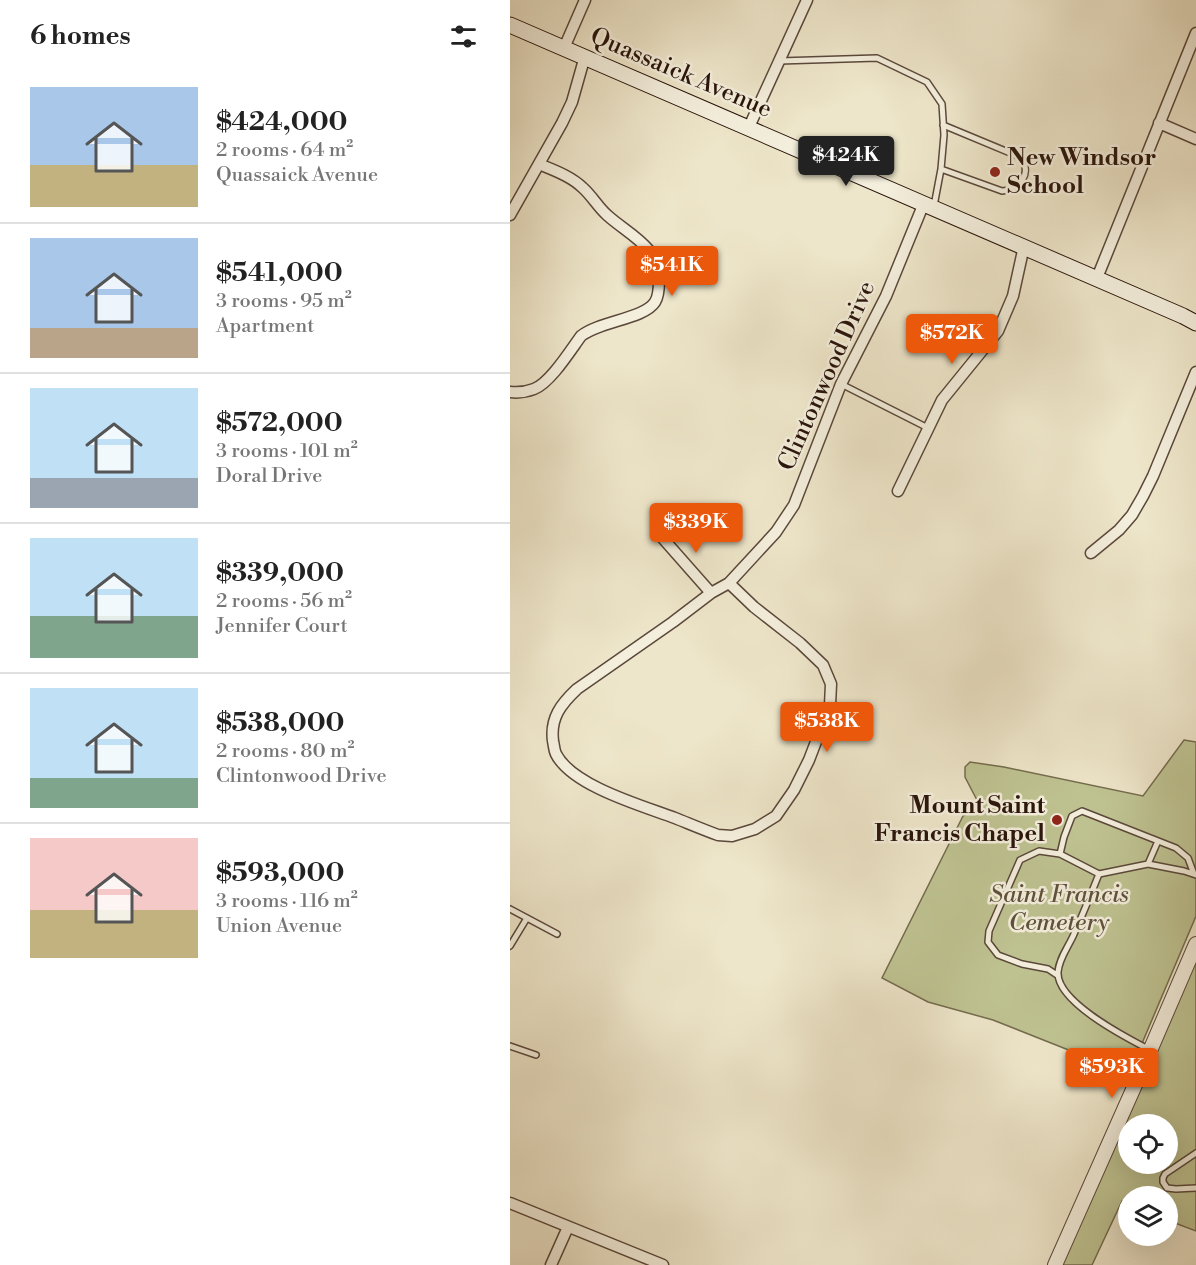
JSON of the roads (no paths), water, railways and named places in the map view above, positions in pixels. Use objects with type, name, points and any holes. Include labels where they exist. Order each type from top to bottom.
[{"type":"main road","name":"Quassaick Avenue","points":[[510,25],[1024,246],[1196,323]]},
{"type":"street","points":[[564,48],[585,0]]},
{"type":"street","points":[[749,127],[807,0]]},
{"type":"street","points":[[1097,278],[1195,38]]},
{"type":"street","points":[[510,215],[572,102],[585,56]]},
{"type":"street","points":[[1159,123],[1196,139]]},
{"type":"street","points":[[510,392],[520,393],[535,389],[547,380],[587,331],[643,312],[655,302],[659,290],[657,264],[648,248],[607,215],[581,186],[566,176],[539,164]]},
{"type":"street","name":"Clintonwood Drive","points":[[729,583],[823,665],[831,684],[830,705],[809,760],[794,790],[776,816],[755,830],[732,836],[718,835],[641,807],[592,785],[570,771],[555,753],[552,729],[557,712],[577,689],[711,593],[729,583],[776,532],[794,505],[841,384],[929,205]]},
{"type":"street","points":[[898,491],[942,400],[998,331],[1013,296],[1024,246]]},
{"type":"street","points":[[1091,553],[1119,530],[1132,515],[1153,476],[1196,372]]},
{"type":"street","points":[[659,534],[711,593]]},
{"type":"street","points":[[1055,1265],[1196,944]]},
{"type":"street","points":[[510,1203],[663,1265]]},
{"type":"street","points":[[551,1265],[568,1227]]},
{"type":"lane","points":[[779,61],[877,58],[927,82],[942,104],[944,135],[941,169],[929,205]]},
{"type":"lane","points":[[941,169],[1002,191],[1009,191],[1016,186],[1023,180],[1025,172],[1024,163],[1020,157],[943,125]]},
{"type":"lane","points":[[841,384],[928,428]]},
{"type":"lane","points":[[1060,854],[1071,816],[1082,810],[1176,848],[1188,858],[1195,875]]},
{"type":"lane","points":[[1148,864],[1158,841]]},
{"type":"lane","points":[[1058,975],[1048,969],[1022,964],[998,955],[988,942],[988,931],[1020,860],[1039,851],[1060,854],[1099,874],[1148,864],[1195,875]]},
{"type":"lane","points":[[1099,874],[1085,910],[1059,964],[1058,975],[1065,991],[1095,1019],[1150,1050]]},
{"type":"lane","points":[[510,909],[557,934]]},
{"type":"lane","points":[[510,945],[527,918]]},
{"type":"lane","points":[[510,1046],[536,1055]]},
{"type":"lane","points":[[1196,1153],[1166,1174],[1162,1182],[1167,1188],[1196,1188]]},
{"type":"place","name":"New Windsor School","points":[[995,172]]},
{"type":"place","name":"Mount Saint Francis Chapel","points":[[1057,820]]},
{"type":"park label","name":"Saint Francis Cemetery","points":[[1059,909]]}]
